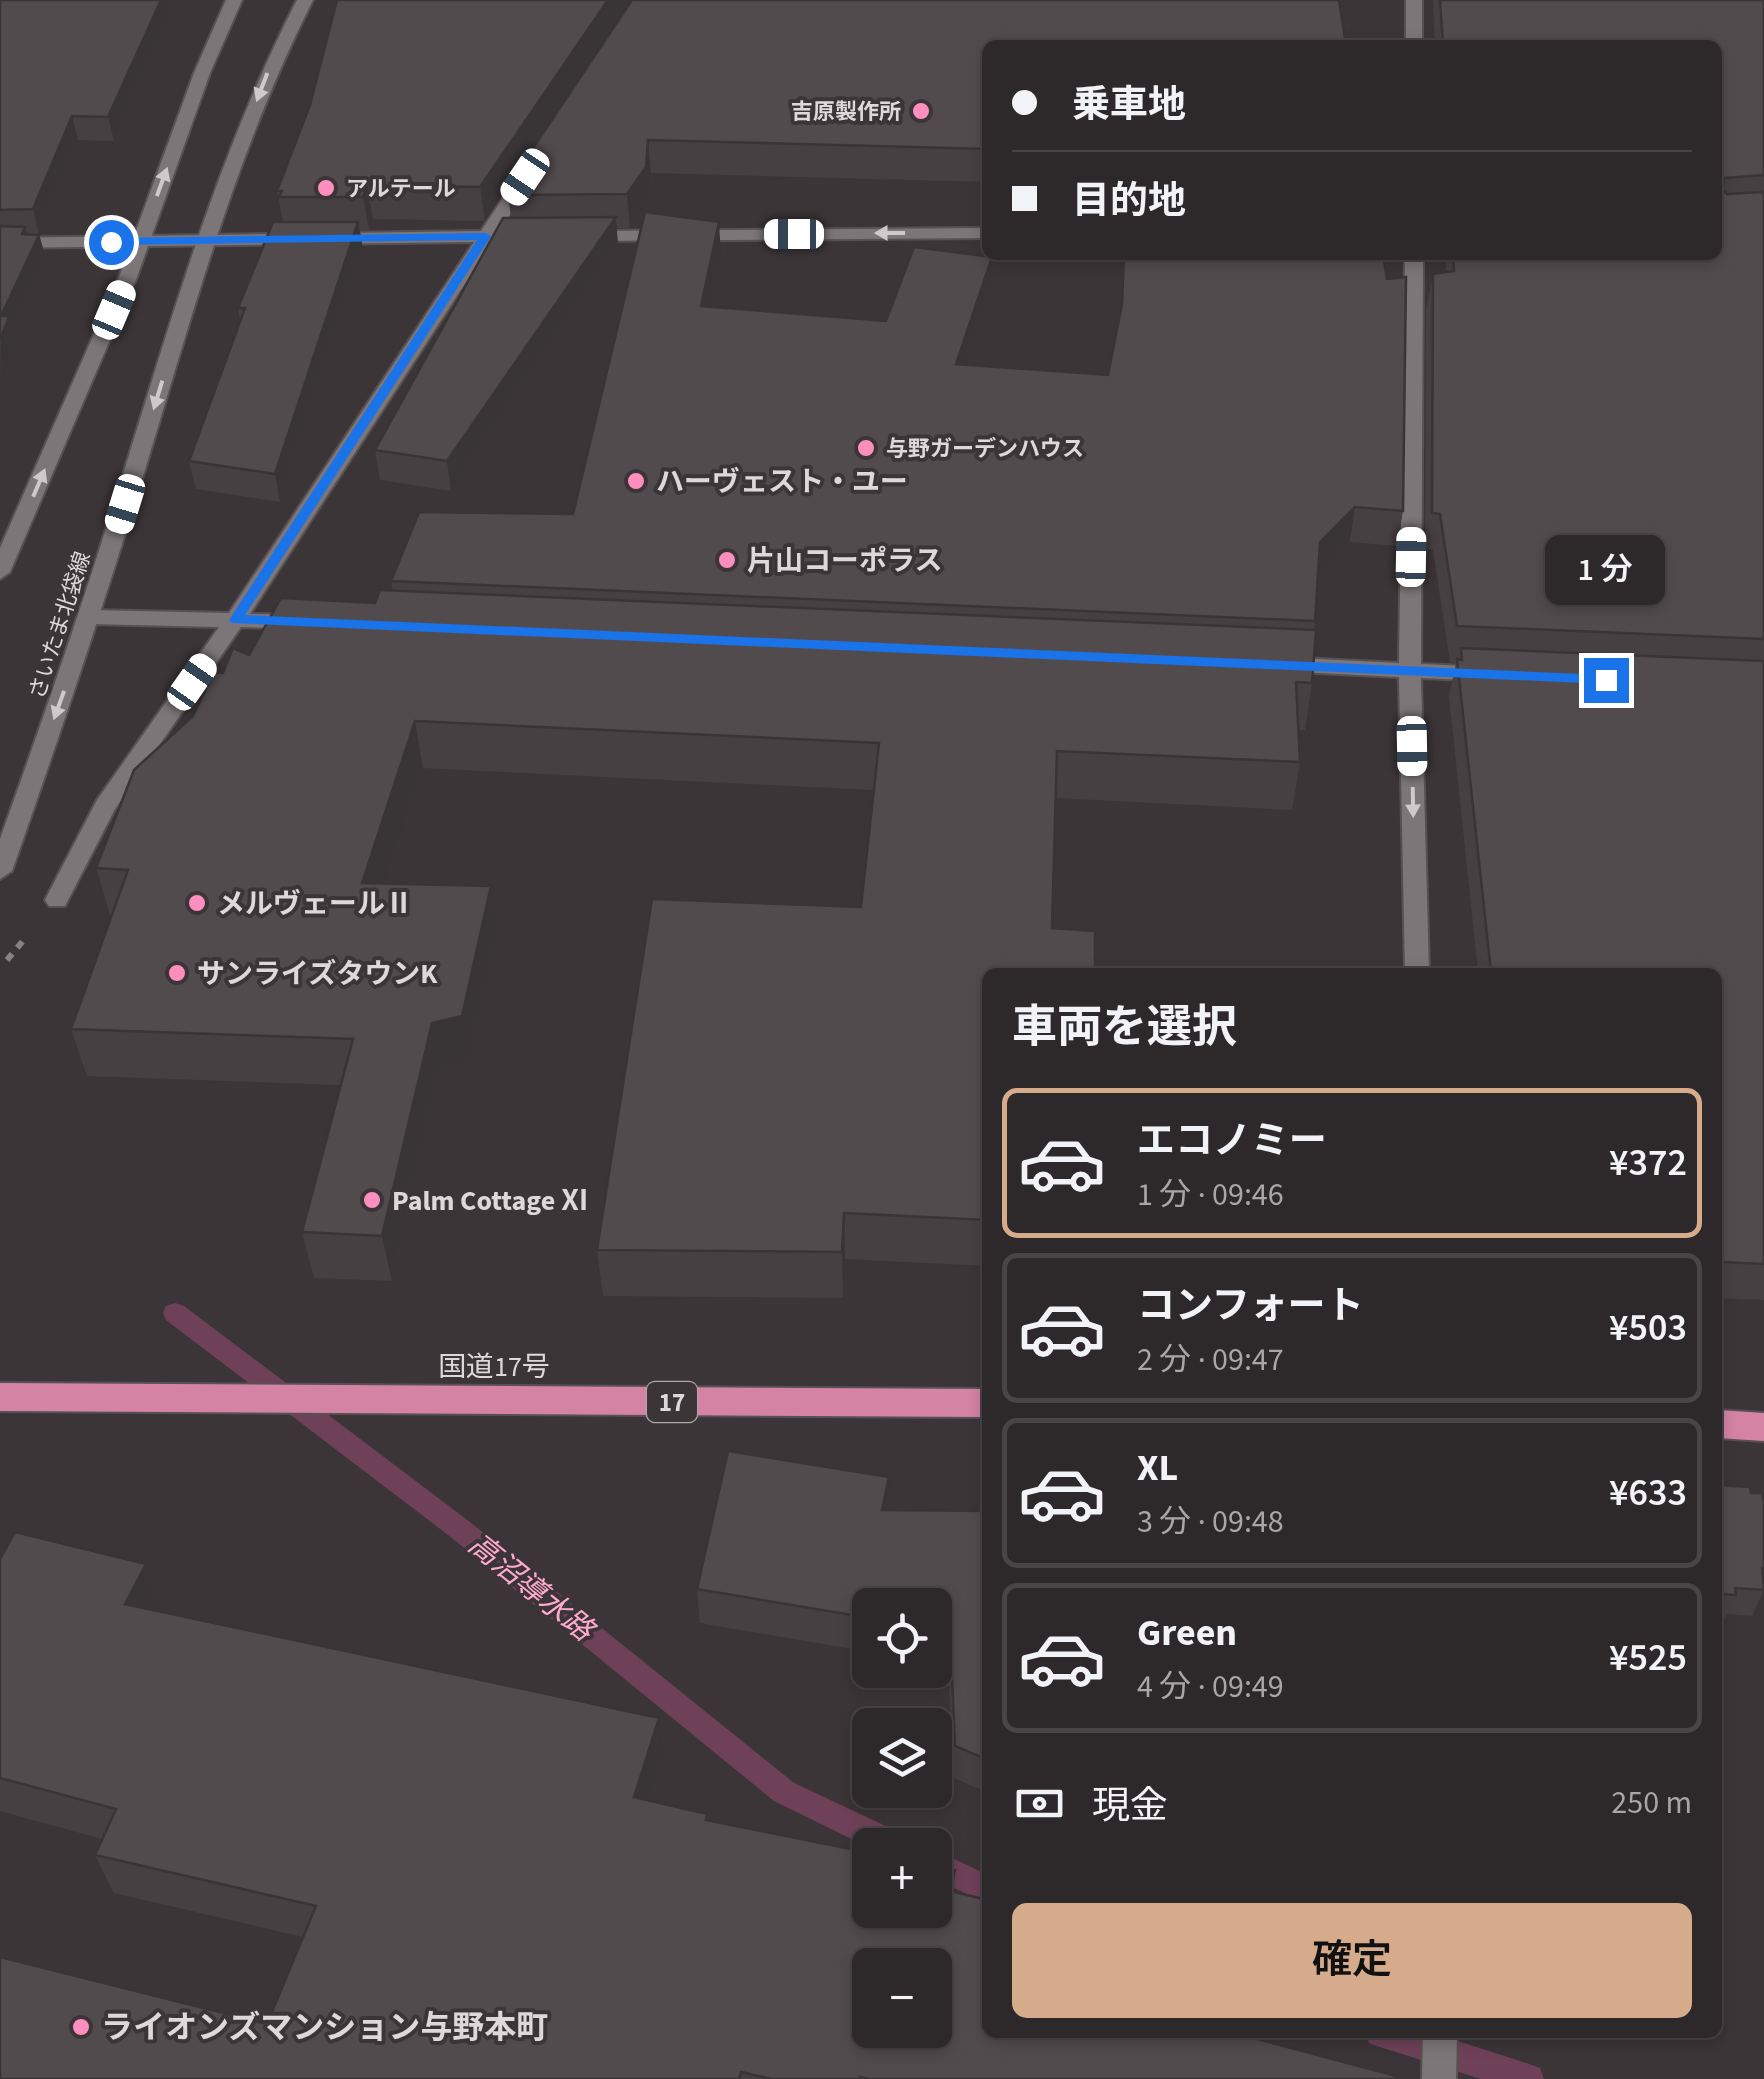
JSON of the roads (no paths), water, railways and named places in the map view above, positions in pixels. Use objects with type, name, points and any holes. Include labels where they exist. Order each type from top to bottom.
[{"type":"highway","name":"国道17号","points":[[0,1397],[982,1403]]},
{"type":"highway","points":[[1722,1424],[1764,1428]]},
{"type":"street","points":[[0,572],[141,241],[202,73],[234,0]]},
{"type":"street","name":"さいたま北袋線","points":[[0,871],[90,617],[205,239],[271,62],[305,0]]},
{"type":"street","points":[[1414,0],[1414,40]]},
{"type":"street","points":[[57,900],[105,806],[236,620],[538,158]]},
{"type":"street","points":[[563,236],[982,232]]},
{"type":"street","points":[[0,242],[524,236]]},
{"type":"street","points":[[1414,260],[1410,670],[1418,968]]},
{"type":"street","points":[[90,617],[315,623]]},
{"type":"street","points":[[1250,663],[1508,675]]},
{"type":"street","points":[[1439,2079],[1440,2038]]},
{"type":"waterway","name":"高沼導水路","points":[[175,1313],[461,1530],[784,1792],[859,1828]]},
{"type":"waterway","name":"高沼導水路","points":[[952,1872],[982,1887]]},
{"type":"waterway","name":"高沼導水路","points":[[1399,2038],[1529,2079]]},
{"type":"place","name":"吉原製作所","points":[[921,111]]},
{"type":"place","name":"アルテール","points":[[326,188]]},
{"type":"place","name":"与野ガーデンハウス","points":[[866,448]]},
{"type":"place","name":"ハーヴェスト・ユー","points":[[636,481]]},
{"type":"place","name":"片山コーポラス","points":[[727,560]]},
{"type":"place","name":"メルヴェールⅡ","points":[[197,903]]},
{"type":"place","name":"サンライズタウンK","points":[[177,973]]},
{"type":"place","name":"Palm Cottage Ⅺ","points":[[372,1200]]},
{"type":"place","name":"ライオンズマンション与野本町","points":[[81,2027]]}]
